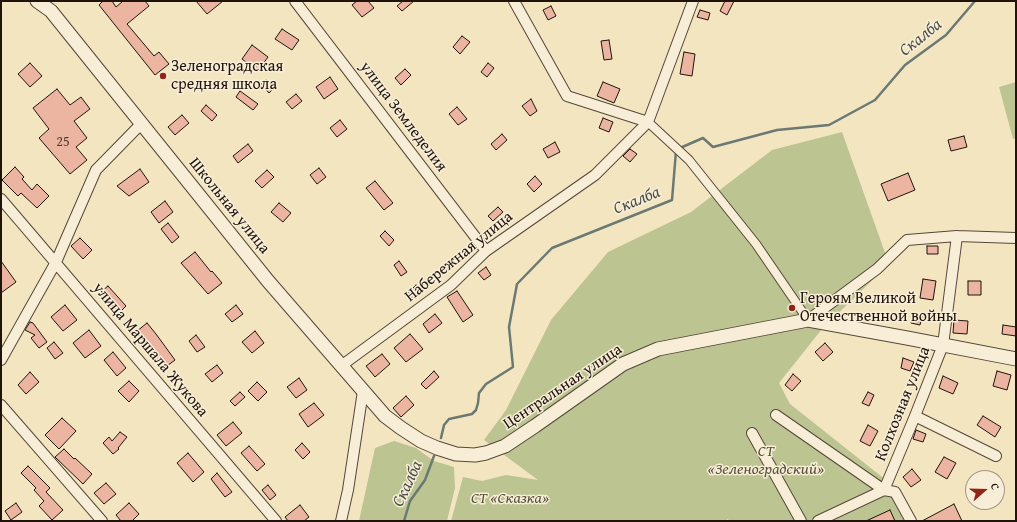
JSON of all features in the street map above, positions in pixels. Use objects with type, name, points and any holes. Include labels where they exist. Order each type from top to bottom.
[{"type":"street","name":"Школьная улица","points":[[37,1],[51,11],[268,282],[385,416],[401,428]]},
{"type":"street","name":"улица Земледелия","points":[[295,1],[486,251]]},
{"type":"street","points":[[514,1],[567,96],[648,122],[671,142],[689,160],[756,244],[808,320],[876,269],[907,240],[957,236],[1016,238]]},
{"type":"street","points":[[648,122],[693,1]]},
{"type":"street","name":"Набережная улица","points":[[341,366],[451,286],[486,251],[595,174],[648,122]]},
{"type":"street","points":[[1,360],[56,262],[96,170],[141,124]]},
{"type":"street","name":"улица Маршала Жукова","points":[[1,200],[56,262],[276,521]]},
{"type":"street","name":"Колхозная улица","points":[[884,490],[916,416],[942,345],[957,236]]},
{"type":"street","name":"Центральная улица","points":[[401,428],[421,441],[456,454],[475,455],[486,453],[505,446],[623,364],[658,349],[808,320],[1016,359]]},
{"type":"street","points":[[341,521],[348,490],[363,391]]},
{"type":"street","points":[[1,405],[102,521]]},
{"type":"street","points":[[776,415],[884,490],[895,492],[911,521]]},
{"type":"street","points":[[916,416],[996,456]]},
{"type":"street","points":[[752,433],[801,521]]},
{"type":"street","points":[[818,521],[884,490]]},
{"type":"green space","points":[[1016,82],[1016,138],[1013,139],[999,87]]},
{"type":"green space","points":[[842,132],[889,264],[822,329],[779,383],[790,404],[901,492],[915,521],[729,521],[728,519],[725,521],[451,521],[463,477],[482,481],[506,475],[538,480],[484,440],[506,410],[551,320],[608,252],[691,212],[772,150]]},
{"type":"green space","points":[[394,441],[416,448],[434,461],[454,467],[455,488],[447,521],[359,521],[375,448]]},
{"type":"building","points":[[103,1],[112,1],[116,7],[123,1],[145,1],[149,6],[127,24],[154,56],[159,52],[169,64],[155,75],[99,5]]},
{"type":"building","points":[[196,1],[223,1],[207,14]]},
{"type":"building","points":[[357,1],[368,1],[374,8],[362,17],[352,5]]},
{"type":"building","points":[[403,1],[414,1],[402,11],[397,6]]},
{"type":"building","points":[[725,1],[734,1],[727,15],[720,11]]},
{"type":"building","points":[[551,6],[556,16],[548,20],[543,10]]},
{"type":"building","points":[[700,10],[710,13],[708,20],[697,17]]},
{"type":"building","points":[[282,29],[299,40],[292,50],[275,39]]},
{"type":"building","points":[[462,36],[470,42],[460,54],[453,47]]},
{"type":"building","points":[[609,40],[612,59],[604,60],[601,41]]},
{"type":"building","points":[[252,45],[268,57],[258,71],[242,59]]},
{"type":"building","points":[[684,52],[695,54],[692,76],[680,74]]},
{"type":"building","points":[[30,63],[42,76],[30,87],[18,74]]},
{"type":"building","points":[[488,63],[494,68],[487,77],[481,72]]},
{"type":"building","points":[[405,69],[411,75],[401,85],[395,78]]},
{"type":"building","points":[[330,77],[338,89],[324,99],[316,87]]},
{"type":"building","points":[[266,80],[274,88],[269,93],[261,84]]},
{"type":"building","points":[[603,82],[620,89],[614,103],[597,96]]},
{"type":"building","points":[[57,89],[70,105],[81,97],[90,109],[74,121],[87,138],[76,147],[87,160],[70,174],[39,138],[49,129],[33,108]]},
{"type":"building","points":[[240,91],[258,104],[253,110],[236,97]]},
{"type":"building","points":[[296,94],[302,101],[292,109],[286,102]]},
{"type":"building","points":[[531,99],[537,111],[530,116],[522,106]]},
{"type":"building","points":[[206,105],[217,115],[212,121],[201,111]]},
{"type":"building","points":[[457,107],[467,119],[458,125],[449,114]]},
{"type":"building","points":[[182,115],[189,123],[175,135],[168,127]]},
{"type":"building","points":[[603,118],[613,122],[609,132],[599,128]]},
{"type":"building","points":[[340,120],[347,129],[337,137],[330,128]]},
{"type":"building","points":[[502,134],[507,140],[496,150],[491,144]]},
{"type":"building","points":[[964,136],[967,147],[951,151],[948,140]]},
{"type":"building","points":[[555,142],[560,152],[548,158],[543,149]]},
{"type":"building","points":[[248,144],[253,151],[238,163],[233,156]]},
{"type":"building","points":[[630,149],[637,154],[630,162],[623,156]]},
{"type":"building","points":[[15,167],[24,177],[22,179],[32,190],[37,184],[49,196],[37,208],[21,193],[18,196],[2,180]]},
{"type":"building","points":[[319,168],[326,177],[317,184],[310,175]]},
{"type":"building","points":[[140,169],[149,182],[129,196],[117,186]]},
{"type":"building","points":[[267,170],[274,177],[262,188],[255,181]]},
{"type":"building","points":[[908,173],[915,190],[888,201],[881,184]]},
{"type":"building","points":[[535,176],[542,184],[534,192],[527,184]]},
{"type":"building","points":[[375,181],[393,203],[384,210],[366,188]]},
{"type":"building","points":[[165,201],[173,212],[159,223],[151,212]]},
{"type":"building","points":[[279,203],[291,213],[283,222],[271,212]]},
{"type":"building","points":[[498,207],[503,212],[493,221],[488,216]]},
{"type":"building","points":[[168,223],[179,237],[172,243],[161,229]]},
{"type":"building","points":[[385,231],[394,240],[389,246],[380,236]]},
{"type":"building","points":[[80,238],[92,250],[83,259],[71,246]]},
{"type":"building","points":[[927,246],[938,246],[938,254],[927,254]]},
{"type":"building","points":[[195,252],[222,283],[208,294],[181,263]]},
{"type":"building","points":[[1,261],[16,282],[1,293]]},
{"type":"building","points":[[399,261],[407,272],[401,276],[394,265]]},
{"type":"building","points":[[486,267],[491,275],[484,280],[478,273]]},
{"type":"building","points":[[923,279],[936,281],[933,300],[920,298]]},
{"type":"building","points":[[968,281],[981,281],[981,295],[968,295]]},
{"type":"building","points":[[416,285],[422,291],[413,299],[407,294]]},
{"type":"building","points":[[108,286],[126,306],[119,313],[101,292]]},
{"type":"building","points":[[457,291],[473,315],[463,322],[447,297]]},
{"type":"building","points":[[65,305],[77,320],[63,331],[51,317]]},
{"type":"building","points":[[236,305],[243,314],[232,322],[225,314]]},
{"type":"building","points":[[435,314],[442,323],[429,333],[423,324]]},
{"type":"building","points":[[912,314],[922,316],[920,325],[911,323]]},
{"type":"building","points":[[954,320],[968,321],[967,334],[953,333]]},
{"type":"building","points":[[30,322],[33,323],[47,342],[39,348],[31,338],[35,335],[25,330]]},
{"type":"building","points":[[147,323],[175,360],[163,369],[150,351],[151,350],[136,332]]},
{"type":"building","points":[[1003,325],[1016,327],[1016,336],[1002,334]]},
{"type":"building","points":[[89,330],[101,346],[85,358],[73,343]]},
{"type":"building","points":[[255,331],[264,343],[252,353],[242,342]]},
{"type":"building","points":[[410,334],[423,349],[406,362],[394,348]]},
{"type":"building","points":[[196,335],[205,347],[197,352],[189,341]]},
{"type":"building","points":[[54,342],[63,353],[55,359],[47,348]]},
{"type":"building","points":[[825,343],[833,352],[823,361],[815,352]]},
{"type":"building","points":[[113,352],[126,368],[117,376],[104,360]]},
{"type":"building","points":[[382,354],[390,364],[375,377],[366,366]]},
{"type":"building","points":[[903,358],[914,362],[910,371],[901,368]]},
{"type":"building","points":[[217,365],[223,373],[212,382],[205,374]]},
{"type":"building","points":[[434,371],[439,377],[426,389],[421,384]]},
{"type":"building","points":[[997,371],[1011,375],[1007,390],[993,386]]},
{"type":"building","points":[[30,372],[39,382],[26,394],[18,385]]},
{"type":"building","points":[[793,374],[801,381],[792,391],[785,385]]},
{"type":"building","points":[[943,376],[958,383],[953,394],[939,388]]},
{"type":"building","points":[[299,378],[307,390],[296,398],[287,387]]},
{"type":"building","points":[[129,381],[139,391],[129,402],[118,391]]},
{"type":"building","points":[[257,382],[267,392],[258,401],[248,391]]},
{"type":"building","points":[[240,392],[245,397],[235,406],[230,401]]},
{"type":"building","points":[[868,392],[874,395],[869,406],[862,403]]},
{"type":"building","points":[[406,396],[414,405],[401,417],[393,408]]},
{"type":"building","points":[[314,403],[324,415],[308,427],[299,414]]},
{"type":"building","points":[[983,416],[1001,427],[995,437],[977,425]]},
{"type":"building","points":[[62,418],[76,431],[59,449],[45,435]]},
{"type":"building","points":[[233,422],[242,433],[226,446],[217,435]]},
{"type":"building","points":[[868,425],[878,431],[870,446],[860,441]]},
{"type":"building","points":[[916,430],[926,434],[923,442],[913,439]]},
{"type":"building","points":[[120,432],[127,437],[118,448],[119,449],[113,454],[103,443],[109,437],[112,441]]},
{"type":"building","points":[[302,443],[310,452],[303,459],[295,450]]},
{"type":"building","points":[[249,446],[265,464],[257,471],[241,453]]},
{"type":"building","points":[[64,449],[92,474],[83,484],[55,457]]},
{"type":"building","points":[[188,453],[204,472],[193,482],[177,463]]},
{"type":"building","points":[[944,457],[956,463],[947,479],[935,472]]},
{"type":"building","points":[[28,466],[50,488],[46,492],[63,510],[52,520],[39,506],[44,501],[34,490],[36,488],[21,473]]},
{"type":"building","points":[[912,469],[921,480],[911,487],[903,477]]},
{"type":"building","points":[[217,473],[232,492],[225,497],[211,479]]},
{"type":"building","points":[[106,483],[116,494],[104,504],[94,493]]},
{"type":"building","points":[[268,485],[276,495],[270,500],[262,490]]},
{"type":"building","points":[[16,503],[22,512],[11,520],[5,511]]},
{"type":"building","points":[[129,503],[139,514],[132,521],[121,521],[116,515]]},
{"type":"building","points":[[954,504],[962,521],[922,521]]},
{"type":"building","points":[[300,505],[309,517],[304,521],[288,521],[285,517]]},
{"type":"building","points":[[890,510],[895,521],[866,521]]},
{"type":"waterway","name":"Скалба","points":[[680,148],[703,138],[713,147],[777,130],[829,125],[875,100],[905,65],[946,35],[975,1]]},
{"type":"waterway","name":"Скалба","points":[[441,438],[444,425],[449,419],[472,414],[476,410],[479,393],[486,384],[513,367],[509,327],[517,284],[552,248],[672,200],[676,151]]},
{"type":"waterway","name":"Скалба","points":[[404,521],[410,501],[425,480],[434,456]]},
{"type":"place","name":"Зеленоградская средняя школа","points":[[163,76]]},
{"type":"place","name":"Героям Великой Отечественной войны","points":[[792,308]]},
{"type":"park label","name":"СТ «Зеленоградский»","points":[[766,461]]},
{"type":"park label","name":"СТ «Сказка»","points":[[510,499]]}]
